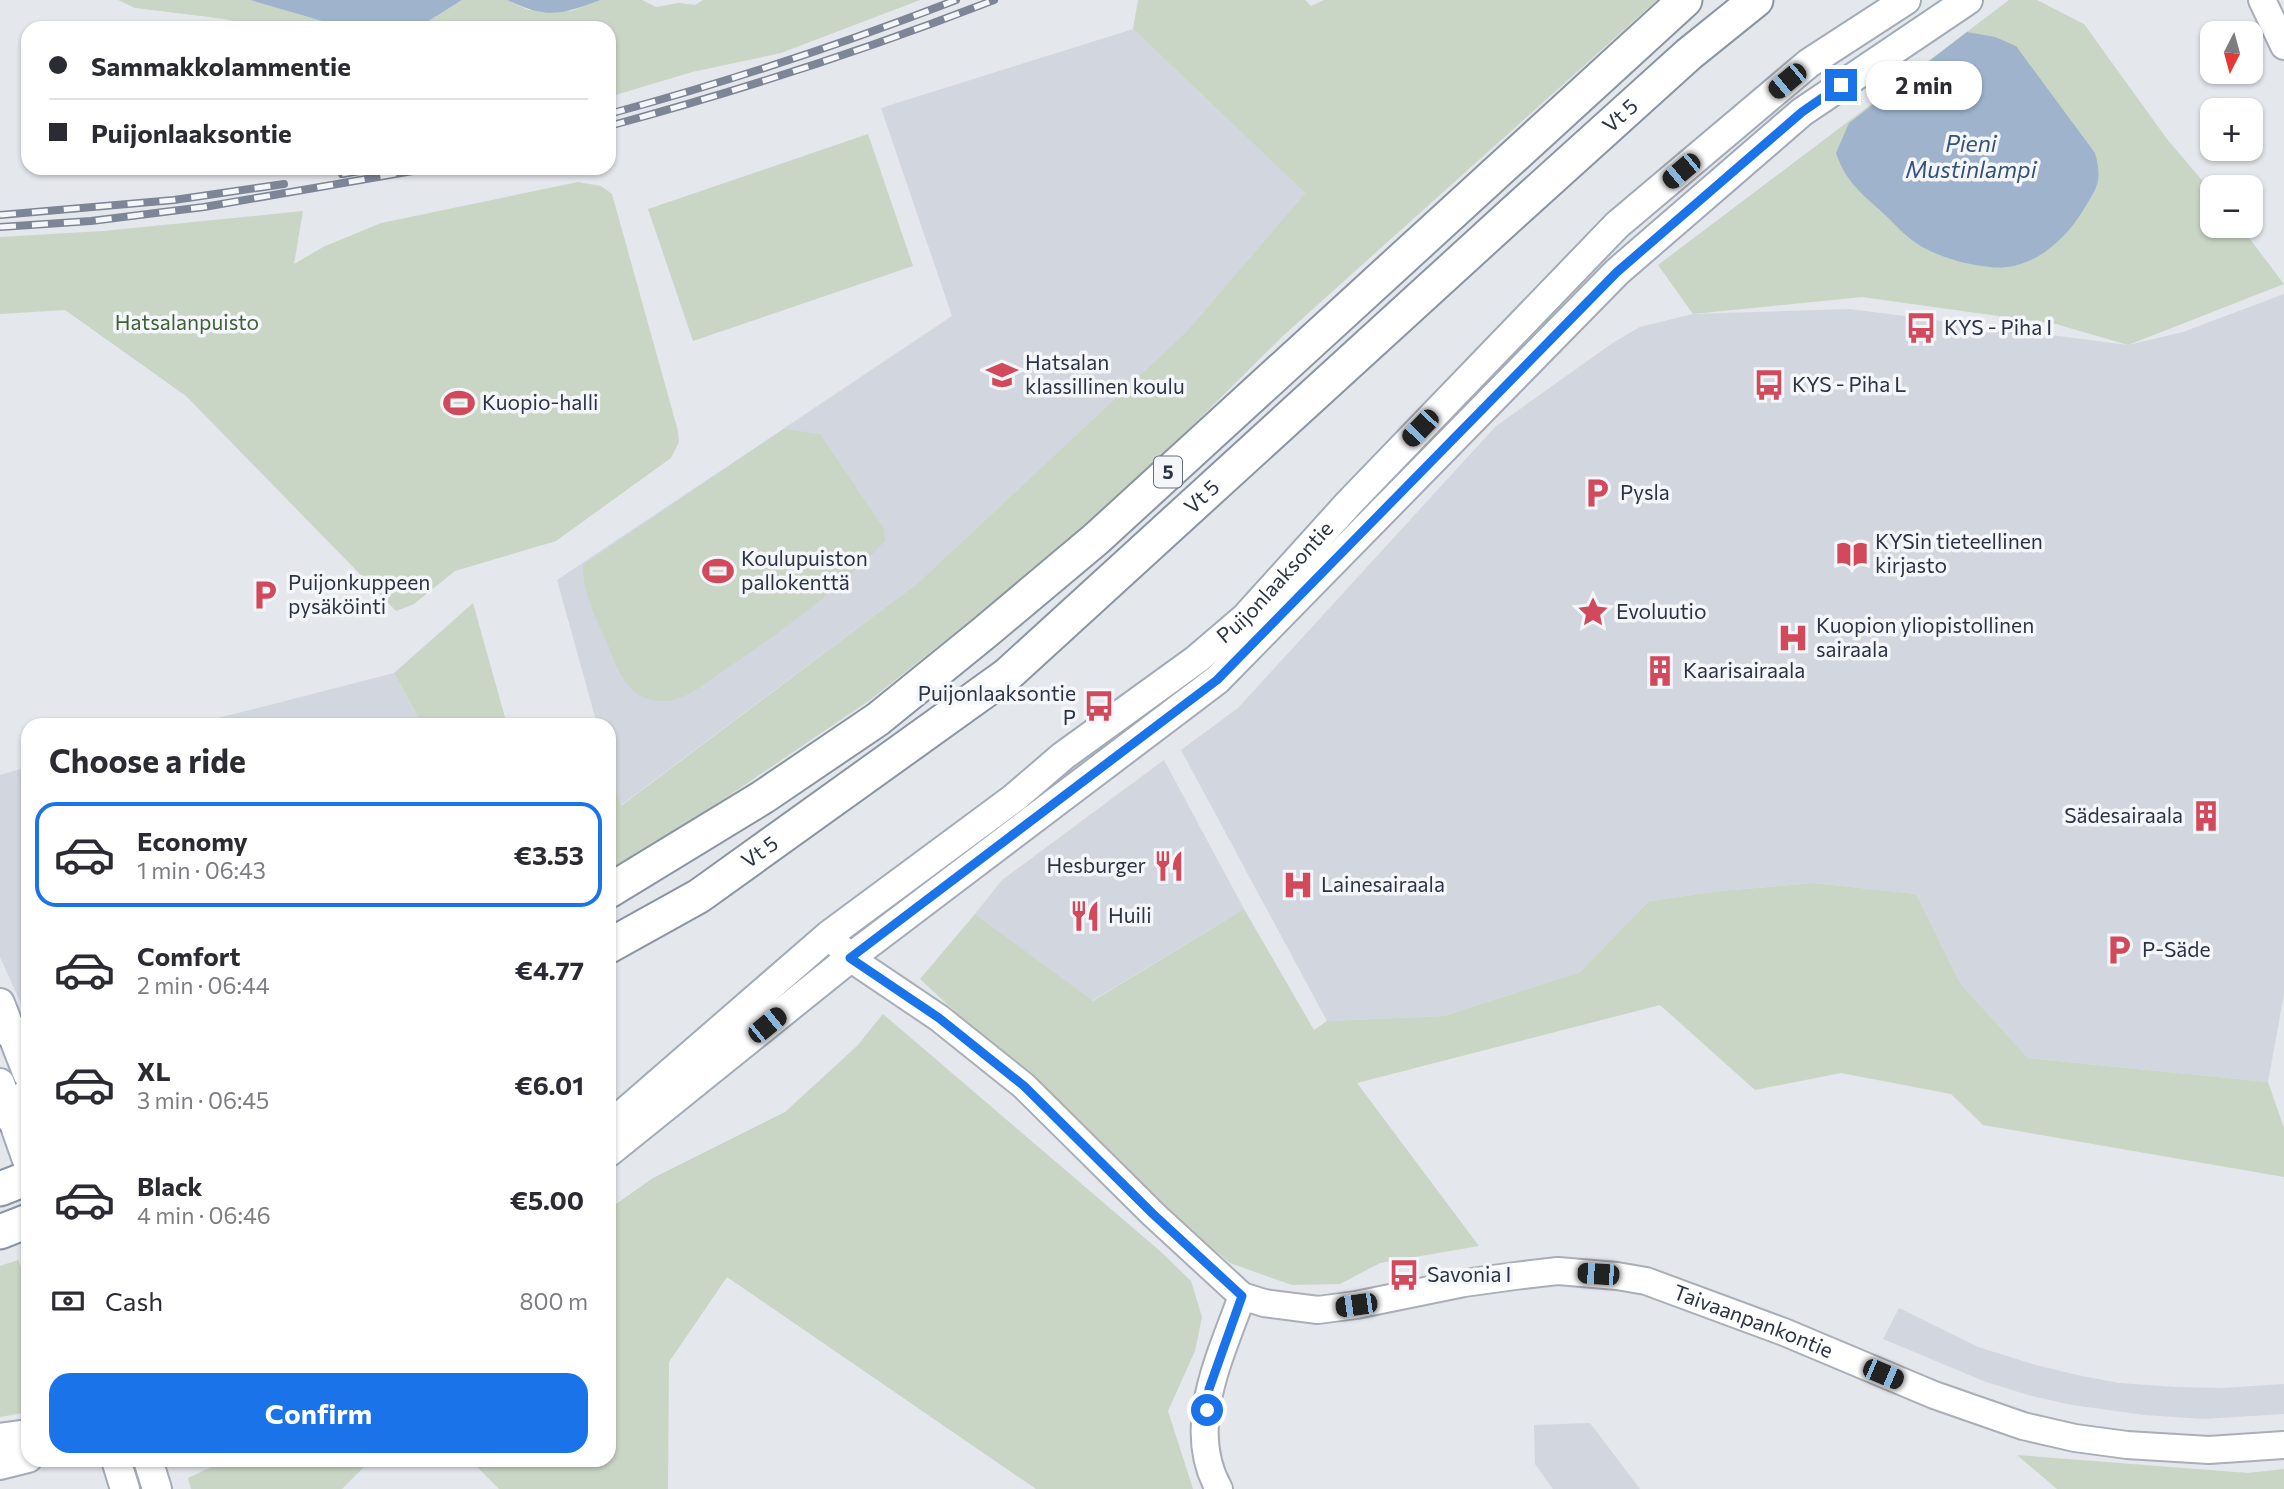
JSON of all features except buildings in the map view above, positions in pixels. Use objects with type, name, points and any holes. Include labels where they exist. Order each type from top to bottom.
[{"type":"highway","name":"Vt 5","points":[[616,887],[763,797],[878,719],[985,633],[1096,538],[1685,0]]},
{"type":"highway","name":"Vt 5","points":[[616,942],[699,896],[1007,675],[1689,54],[1756,0]]},
{"type":"highway","points":[[616,876],[662,858]]},
{"type":"highway","points":[[616,967],[699,896]]},
{"type":"highway","points":[[0,1189],[21,1181]]},
{"type":"highway","points":[[0,1232],[21,1224]]},
{"type":"main road","name":"Puijonlaaksontie","points":[[616,1120],[829,935],[1014,798],[1063,755],[1197,659],[1245,618],[1349,503],[1617,225],[1809,64],[1906,0]]},
{"type":"main road","name":"Puijonlaaksontie","points":[[616,1146],[850,958],[1217,680],[1617,272],[1802,112],[1968,0]]},
{"type":"main road","points":[[12,1027],[21,1054]]},
{"type":"main road","points":[[0,1083],[21,1107]]},
{"type":"main road","points":[[118,1467],[125,1489]]},
{"type":"main road","points":[[150,1467],[158,1489]]},
{"type":"street","points":[[2262,0],[2284,46]]},
{"type":"street","points":[[829,935],[850,958],[939,1018],[1024,1086],[1153,1214],[1242,1296],[1209,1389],[1204,1431],[1206,1455],[1219,1489]]},
{"type":"street","name":"Taivaanpankontie","points":[[1242,1296],[1297,1309],[1331,1309],[1464,1283],[1558,1271],[1618,1276],[1646,1281],[1771,1327],[1934,1395],[2022,1426],[2075,1438],[2209,1450],[2284,1445]]},
{"type":"shaded area","name":"Hatsalan klassillinen koulu","points":[[1133,29],[1305,193],[1186,332],[919,582],[620,806],[616,791],[616,718],[595,718],[557,580],[952,316],[881,108]]},
{"type":"shaded area","name":"Kuopion yliopistollinen sairaala","points":[[2284,294],[2284,994],[2268,1082],[2028,1058],[1960,983],[1916,894],[1814,883],[1720,891],[1649,901],[1580,972],[1444,1016],[1327,1021],[1181,750],[1238,708],[1496,426],[1614,342],[1640,327],[1693,314],[1850,309],[2128,345],[2183,332]]},
{"type":"shaded area","points":[[394,673],[419,718],[218,718]]},
{"type":"shaded area","points":[[1164,760],[1244,909],[1092,1001],[975,914],[1002,880]]},
{"type":"shaded area","points":[[21,769],[21,1004],[0,957],[0,775]]},
{"type":"shaded area","points":[[1899,1308],[1978,1347],[2077,1375],[2119,1383],[2175,1387],[2222,1388],[2284,1384],[2284,1414],[2204,1419],[2145,1415],[2072,1405],[2028,1395],[1986,1382],[1883,1339]]},
{"type":"shaded area","points":[[1590,1423],[1640,1489],[1553,1489],[1535,1464],[1534,1425]]},
{"type":"green space","points":[[118,0],[250,0],[322,21],[233,21],[135,8]]},
{"type":"green space","points":[[462,0],[507,0],[528,10],[571,11],[601,0],[642,0],[656,7],[679,3],[695,5],[703,0],[920,0],[781,53],[692,72],[616,95],[616,21],[429,21]]},
{"type":"green space","points":[[1138,0],[1305,0],[1311,6],[1324,0],[1657,0],[1284,335],[1095,522],[870,700],[628,864],[616,869],[616,789],[621,806],[919,582],[1186,332],[1305,193],[1133,29]]},
{"type":"green space","points":[[2009,0],[2037,0],[2084,24],[2167,139],[2200,178],[2200,238],[2249,238],[2284,284],[2128,345],[2056,324],[1862,297],[1693,314],[1658,265]]},
{"type":"green space","points":[[868,134],[913,266],[693,341],[648,209]]},
{"type":"green space","name":"Kuopio-halli","points":[[578,182],[601,186],[612,194],[679,442],[671,458],[556,541],[455,571],[414,604],[396,611],[186,396],[65,310],[0,314],[0,237],[103,231],[303,211],[294,264],[323,247],[381,223]]},
{"type":"green space","name":"Koulupuiston pallokenttä","points":[[784,429],[820,434],[884,529],[885,541],[807,610],[766,642],[695,690],[680,698],[663,701],[641,696],[626,683],[616,665],[588,596],[583,565]]},
{"type":"green space","points":[[473,603],[505,718],[419,718],[394,673]]},
{"type":"green space","points":[[1814,883],[1916,894],[1960,983],[2028,1058],[2268,1082],[2284,1128],[2284,1177],[1983,1125],[1951,1094],[1841,1073],[1755,1090],[1660,1005],[1357,1083],[1479,1246],[1380,1263],[1340,1284],[1292,1285],[1230,1263],[1185,1226],[920,979],[975,914],[1093,1001],[1244,909],[1314,1030],[1327,1021],[1444,1016],[1580,972],[1649,901],[1720,891]]},
{"type":"green space","points":[[883,1014],[1160,1251],[1191,1281],[1202,1317],[1195,1351],[1168,1411],[1193,1489],[1036,1489],[727,1277],[669,1362],[668,1489],[499,1489],[477,1467],[616,1467],[616,1204],[653,1178],[785,1112],[857,1046]]},
{"type":"green space","points":[[18,1260],[21,1268],[21,1413],[0,1417],[0,1266]]},
{"type":"green space","points":[[2017,1455],[2248,1473],[2284,1469],[2284,1489],[2057,1489]]},
{"type":"green space","points":[[211,1467],[364,1467],[342,1489],[191,1489],[188,1478]]},
{"type":"water","points":[[250,0],[462,0],[429,21],[322,21]]},
{"type":"water","points":[[507,0],[601,0],[554,13],[533,10]]},
{"type":"water","name":"Pieni Mustinlampi","points":[[1967,32],[1995,37],[2016,46],[2095,153],[2097,184],[2076,221],[2050,248],[2019,265],[1996,268],[1965,263],[1921,246],[1903,233],[1855,186],[1844,172],[1836,153],[1849,123]]},
{"type":"railway","points":[[616,112],[784,61],[956,0]]},
{"type":"railway","points":[[616,124],[803,68],[994,0]]},
{"type":"railway","points":[[0,227],[91,221],[204,207],[389,175]]},
{"type":"railway","points":[[0,215],[174,200],[284,184]]},
{"type":"place","name":"KYS - Piha I","points":[[1921,328]]},
{"type":"place","name":"Hatsalan klassillinen koulu","points":[[1002,375]]},
{"type":"place","name":"KYS - Piha L","points":[[1769,385]]},
{"type":"place","name":"Kuopio-halli","points":[[459,403]]},
{"type":"place","name":"Pysla","points":[[1597,493]]},
{"type":"place","name":"KYSin tieteellinen kirjasto","points":[[1852,554]]},
{"type":"place","name":"Koulupuiston pallokenttä","points":[[718,571]]},
{"type":"place","name":"Puijonkuppeen pysäköinti","points":[[265,595]]},
{"type":"place","name":"Evoluutio","points":[[1593,612]]},
{"type":"place","name":"Kuopion yliopistollinen sairaala","points":[[1793,638]]},
{"type":"place","name":"Kaarisairaala","points":[[1660,671]]},
{"type":"place","name":"Puijonlaaksontie P","points":[[1099,706]]},
{"type":"place","name":"Sädesairaala","points":[[2206,816]]},
{"type":"place","name":"Hesburger","points":[[1169,866]]},
{"type":"place","name":"Lainesairaala","points":[[1298,885]]},
{"type":"place","name":"Huili","points":[[1085,916]]},
{"type":"place","name":"P-Säde","points":[[2119,950]]},
{"type":"place","name":"Savonia I","points":[[1404,1275]]},
{"type":"route","points":[[1207,1410],[1209,1389],[1242,1296],[1153,1214],[1024,1086],[939,1018],[850,958],[1217,680],[1617,272],[1802,112],[1841,85]]},
{"type":"park label","name":"Hatsalanpuisto","points":[[187,323]]}]
